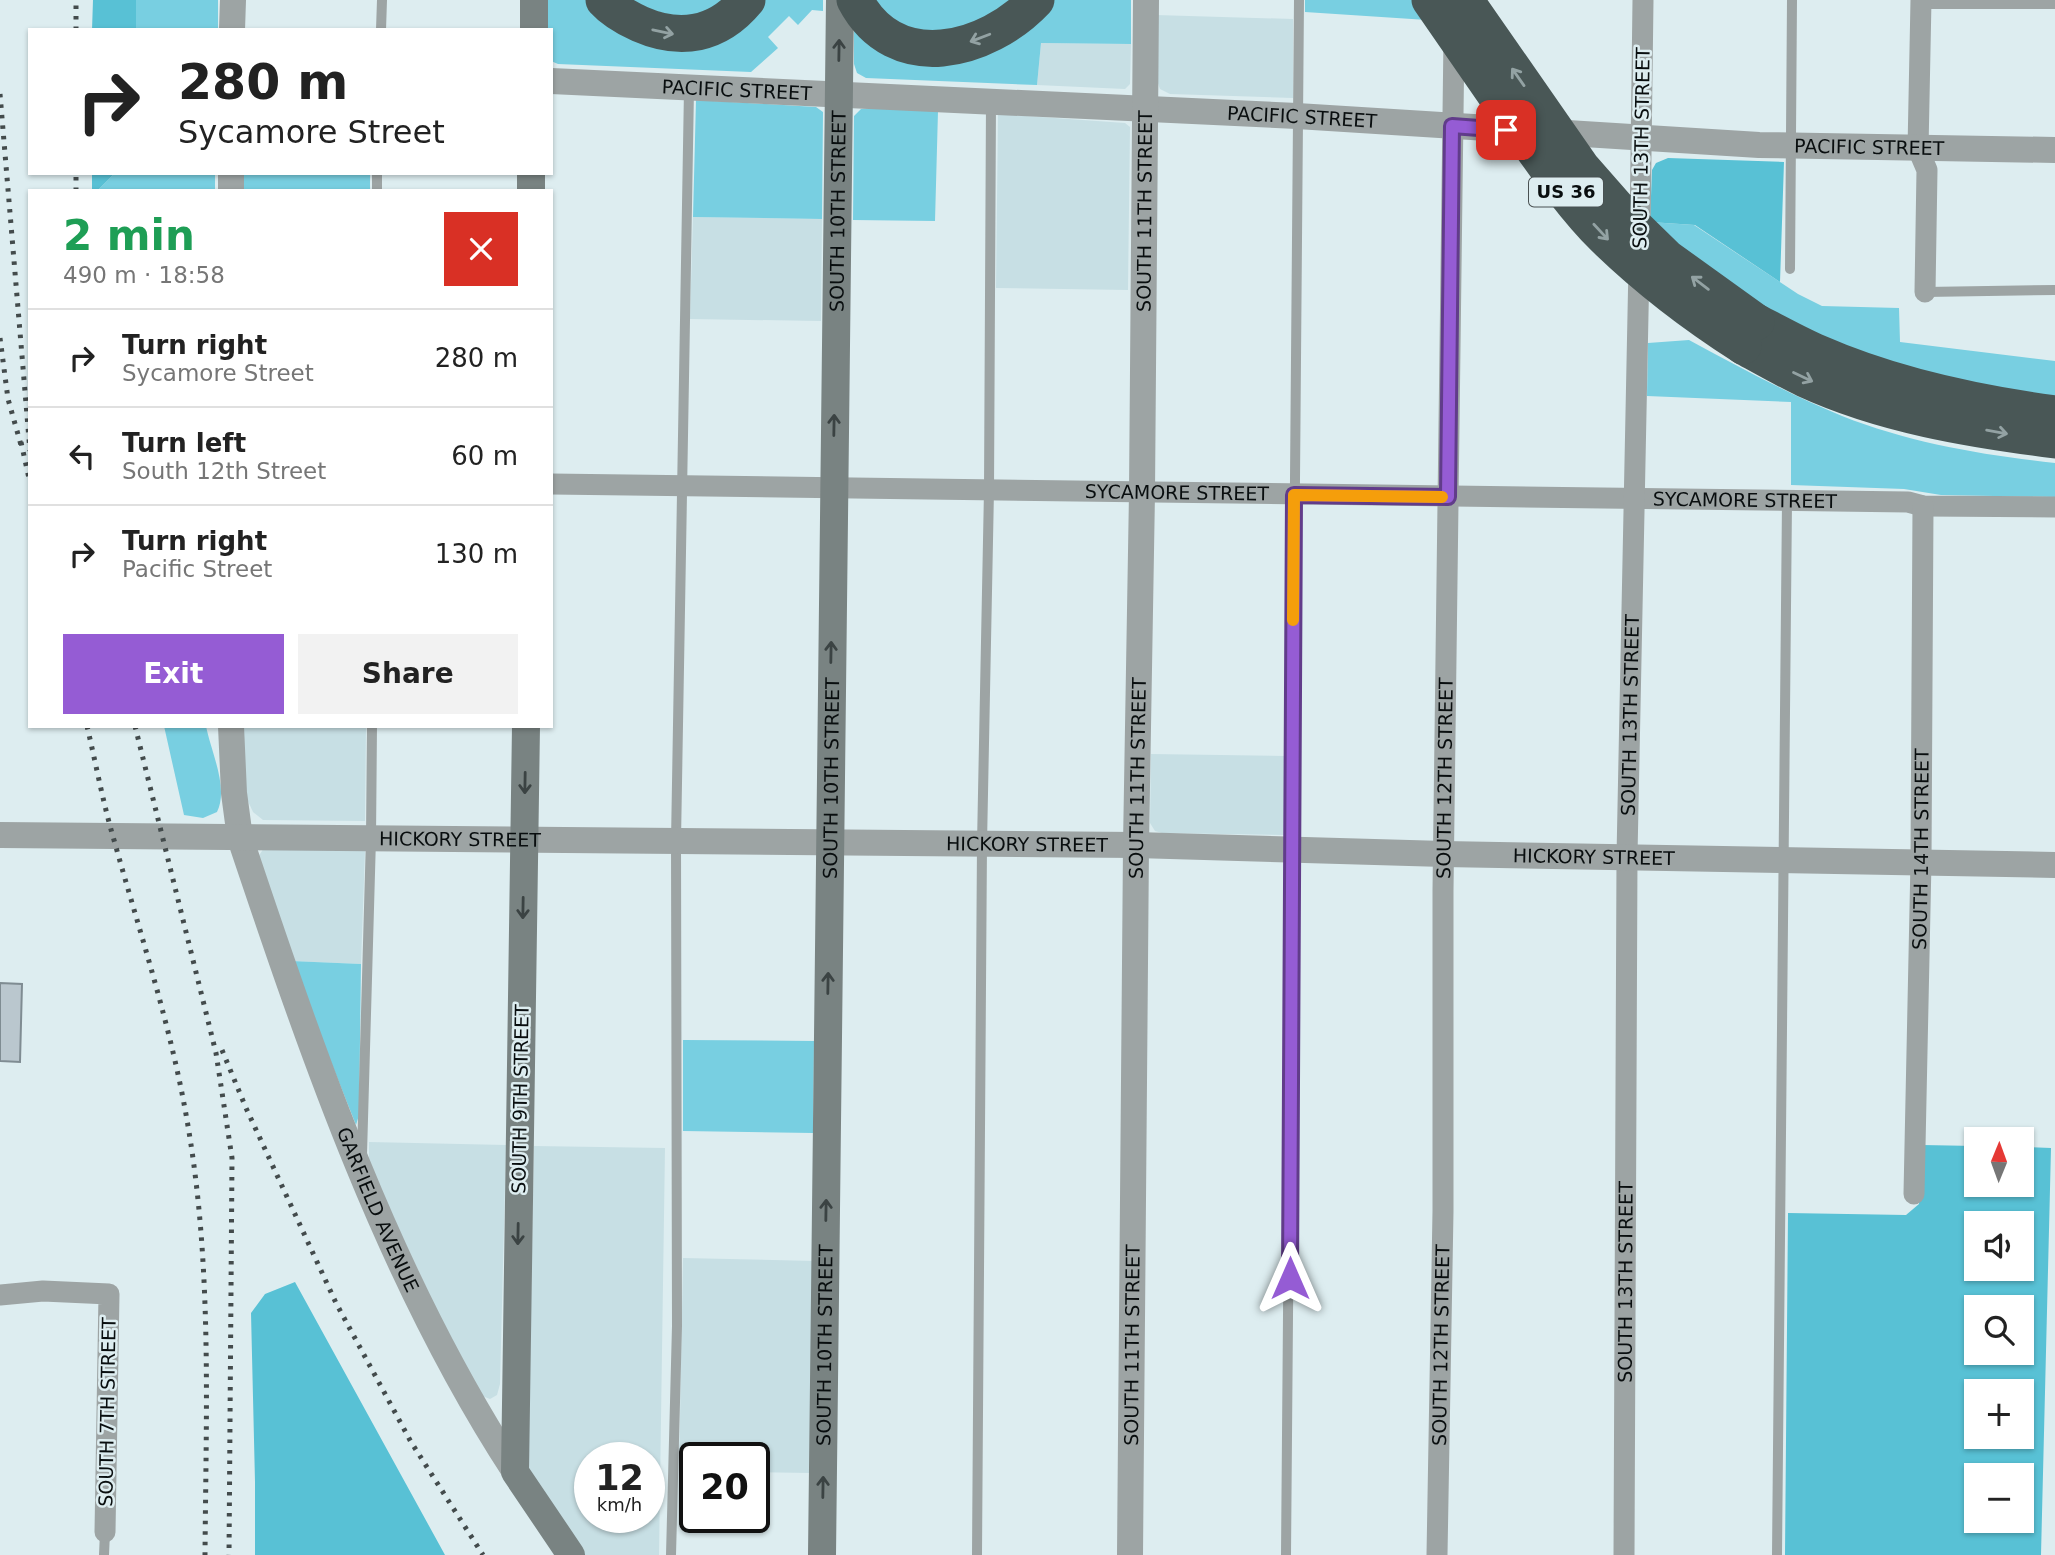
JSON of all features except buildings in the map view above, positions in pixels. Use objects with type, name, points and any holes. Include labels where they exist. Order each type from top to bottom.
[{"type":"highway","points":[[604,0],[631,20],[672,34],[691,34],[719,24],[735,14],[747,0]]},
{"type":"highway","points":[[855,0],[862,13],[886,37],[904,45],[921,48],[963,44],[987,36],[1006,25],[1036,0]]},
{"type":"highway","name":"US 36","points":[[1430,0],[1547,167],[1603,235],[1652,281],[1712,326],[1817,353],[1878,376],[1943,395],[2055,414]]},
{"type":"highway","name":"US 36","points":[[1465,0],[1582,168],[1625,217],[1667,258],[1722,299],[1749,334],[1806,379],[1868,403],[1939,422],[2055,440]]},
{"type":"main road","points":[[534,0],[534,28]]},
{"type":"main road","name":"SOUTH 10TH STREET","points":[[822,1555],[840,0]]},
{"type":"main road","name":"SOUTH 9TH STREET","points":[[515,1472],[526,728]]},
{"type":"main road","name":"GARFIELD AVENUE","points":[[515,1472],[571,1555]]},
{"type":"street","points":[[232,28],[233,0]]},
{"type":"street","name":"SOUTH 11TH STREET","points":[[1130,1555],[1146,0]]},
{"type":"street","name":"SOUTH 12TH STREET","points":[[1437,1555],[1443,1210],[1444,854],[1454,0]]},
{"type":"street","name":"SOUTH 13TH STREET","points":[[1624,1555],[1627,856],[1643,0]]},
{"type":"street","points":[[1921,2],[1918,149],[1927,170],[1925,292]]},
{"type":"street","name":"PACIFIC STREET","points":[[553,81],[1297,116],[1792,146],[2055,150]]},
{"type":"street","name":"SYCAMORE STREET","points":[[553,484],[1908,502],[1923,506],[2055,508]]},
{"type":"street","name":"SOUTH 14TH STREET","points":[[1914,1194],[1921,861],[1923,506]]},
{"type":"street","name":"GARFIELD AVENUE","points":[[231,728],[234,793],[240,838],[331,1100],[405,1273],[480,1418],[515,1472]]},
{"type":"street","name":"HICKORY STREET","points":[[0,835],[1136,845],[1444,854],[2055,865]]},
{"type":"street","name":"SOUTH 7TH STREET","points":[[0,1295],[43,1291],[109,1294],[105,1532]]},
{"type":"lane","points":[[380,28],[382,0]]},
{"type":"lane","points":[[1286,1555],[1290,1360],[1299,0]]},
{"type":"lane","points":[[1790,269],[1792,0]]},
{"type":"lane","points":[[1921,2],[2055,4]]},
{"type":"lane","points":[[671,1555],[677,1326],[676,841],[689,89]]},
{"type":"lane","points":[[977,1555],[991,101]]},
{"type":"lane","points":[[1925,292],[2055,290]]},
{"type":"lane","points":[[1777,1555],[1787,501]]},
{"type":"lane","points":[[362,1171],[372,728]]},
{"type":"lane","name":"SOUTH 7TH STREET","points":[[104,1555],[105,1532]]},
{"type":"shaded area","points":[[93,0],[136,0],[136,28],[92,28]]},
{"type":"shaded area","points":[[136,0],[218,0],[218,28],[136,28]]},
{"type":"shaded area","points":[[547,0],[590,0],[637,34],[758,0],[823,0],[823,11],[812,10],[798,25],[789,16],[768,37],[778,48],[751,72],[558,64],[553,62],[553,28],[547,28]]},
{"type":"shaded area","points":[[618,0],[735,0],[694,22]]},
{"type":"shaded area","points":[[865,0],[1020,0],[962,30],[897,31]]},
{"type":"shaded area","points":[[1050,0],[1131,0],[1131,44],[1041,43],[1037,85],[866,78],[857,73],[854,64],[854,16],[897,51]]},
{"type":"shaded area","points":[[1305,0],[1412,0],[1427,20],[1305,12]]},
{"type":"shaded area","points":[[1156,15],[1293,19],[1293,98],[1170,94],[1160,89],[1156,78]]},
{"type":"shaded area","points":[[1041,43],[1131,44],[1130,84],[1125,89],[1037,85]]},
{"type":"shaded area","points":[[696,100],[816,107],[823,112],[822,219],[693,217]]},
{"type":"shaded area","points":[[861,109],[938,111],[935,221],[853,220],[854,116]]},
{"type":"shaded area","points":[[998,114],[1125,123],[1130,127],[1128,290],[996,288]]},
{"type":"shaded area","points":[[1668,158],[1784,162],[1780,282],[1695,225],[1650,222],[1652,170],[1656,163]]},
{"type":"shaded area","points":[[92,175],[113,175],[99,189],[92,189]]},
{"type":"shaded area","points":[[113,175],[215,175],[215,189],[99,189]]},
{"type":"shaded area","points":[[240,175],[370,175],[370,189],[239,189]]},
{"type":"shaded area","points":[[693,217],[822,219],[821,321],[690,319]]},
{"type":"shaded area","points":[[1650,222],[1694,225],[1798,294],[1822,306],[1899,308],[1900,342],[2055,361],[2055,399],[1881,364],[1750,303]]},
{"type":"shaded area","points":[[1689,340],[1803,399],[1894,434],[1947,447],[2055,463],[2055,497],[1941,495],[1904,489],[1791,485],[1791,402],[1647,396],[1648,343]]},
{"type":"shaded area","points":[[164,728],[207,728],[218,770],[220,802],[217,812],[203,818],[184,815]]},
{"type":"shaded area","points":[[239,728],[366,728],[365,821],[263,820],[253,812],[247,799]]},
{"type":"shaded area","points":[[1151,754],[1286,756],[1285,835],[1155,831],[1150,823]]},
{"type":"shaded area","points":[[264,848],[365,851],[361,964],[291,961],[258,857]]},
{"type":"shaded area","points":[[291,961],[361,964],[359,1115],[356,1125]]},
{"type":"shaded area","points":[[683,1040],[814,1041],[813,1133],[683,1131]]},
{"type":"shaded area","points":[[369,1142],[506,1145],[500,1384],[497,1395],[490,1399],[477,1394],[369,1167]]},
{"type":"shaded area","points":[[1922,1145],[1964,1146],[1964,1197],[2034,1197],[2034,1147],[2051,1148],[2041,1555],[1785,1555],[1788,1213],[1906,1215],[1919,1204]]},
{"type":"shaded area","points":[[534,1146],[665,1148],[661,1442],[574,1442],[574,1533],[659,1533],[659,1555],[584,1555],[531,1476],[528,1464]]},
{"type":"shaded area","points":[[683,1258],[815,1261],[811,1473],[770,1472],[770,1442],[680,1442]]},
{"type":"shaded area","points":[[295,1282],[445,1555],[255,1555],[251,1313],[265,1294]]},
{"type":"railway","points":[[76,0],[76,28]]},
{"type":"railway","points":[[0,94],[28,427]]},
{"type":"railway","points":[[76,175],[76,189]]},
{"type":"railway","points":[[0,338],[8,399],[21,445]]},
{"type":"railway","points":[[21,442],[28,474]]},
{"type":"railway","points":[[87,728],[110,826],[165,1021],[189,1132],[204,1290],[205,1555]]},
{"type":"railway","points":[[135,728],[216,1053],[232,1158],[229,1555]]},
{"type":"railway","points":[[222,1050],[336,1303],[411,1442],[483,1555]]},
{"type":"slow traffic","points":[[1293,620],[1294,495],[1442,497]]},
{"type":"route","points":[[1290,1278],[1294,495],[1448,497],[1452,126],[1506,130]]}]
